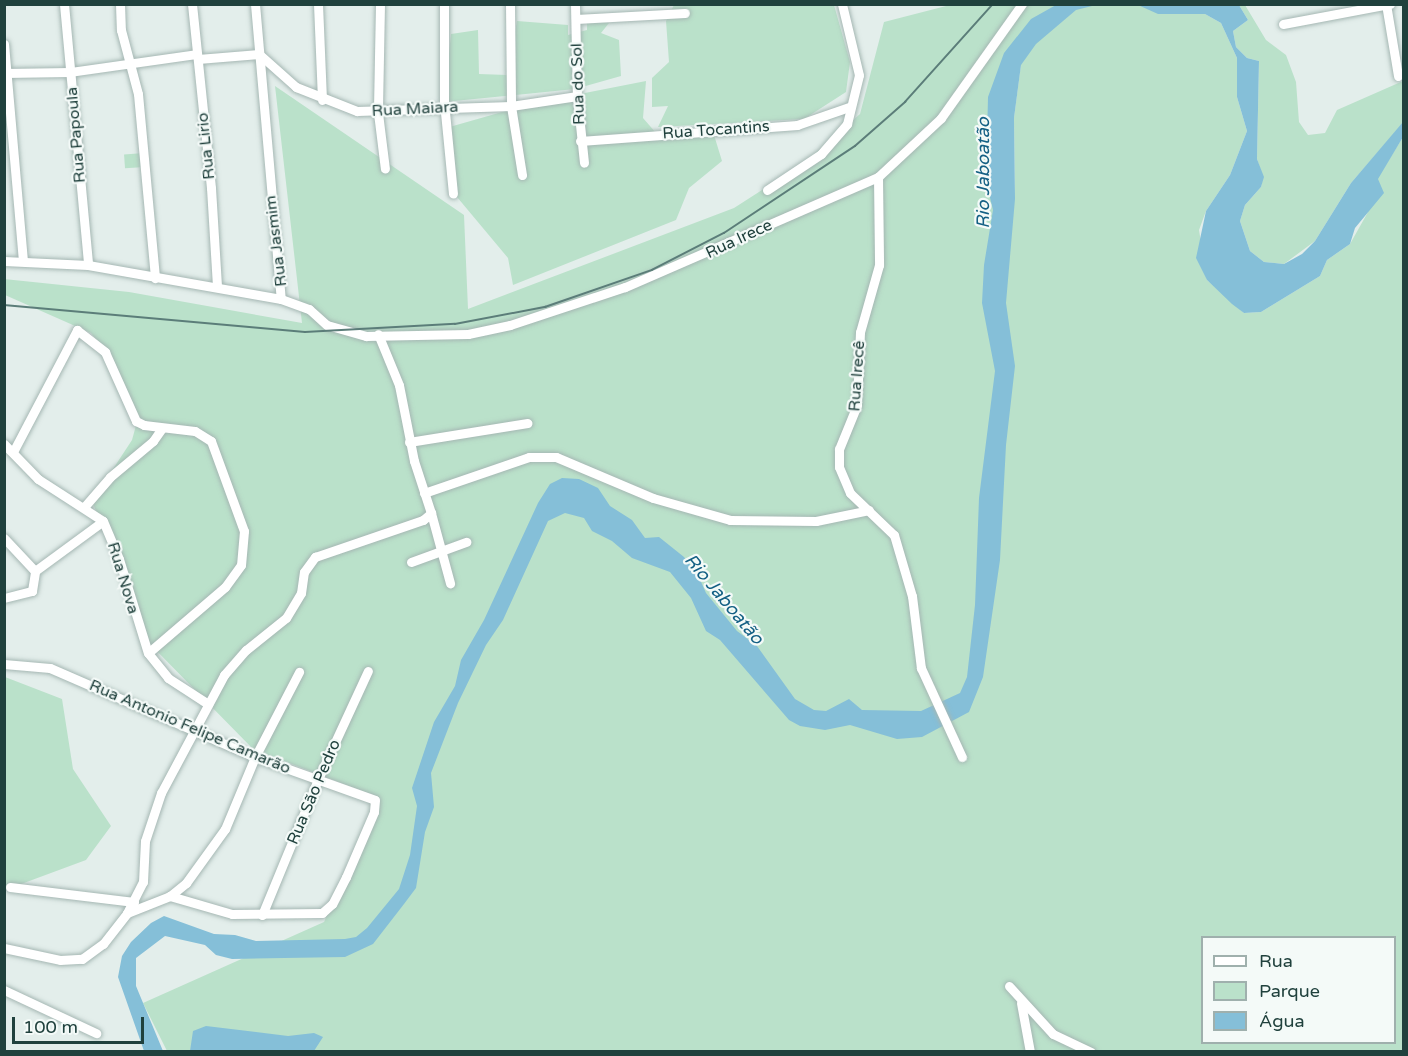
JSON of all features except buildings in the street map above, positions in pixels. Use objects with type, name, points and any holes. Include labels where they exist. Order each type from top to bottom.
[{"type":"street","name":"Rua Papoula","points":[[64,4],[88,265]]},
{"type":"street","points":[[120,4],[121,30],[131,64],[144,147],[155,278]]},
{"type":"street","name":"Rua Lirio","points":[[192,4],[217,287]]},
{"type":"street","name":"Rua Jasmim","points":[[4,261],[23,260],[88,265],[217,287],[263,299],[281,299],[255,4]]},
{"type":"street","points":[[318,4],[322,100]]},
{"type":"street","points":[[380,4],[378,113],[385,169]]},
{"type":"street","points":[[444,4],[444,106],[453,194]]},
{"type":"street","points":[[510,4],[512,106],[522,175]]},
{"type":"street","name":"Rua do Sol","points":[[575,4],[577,96],[584,163]]},
{"type":"street","points":[[767,190],[806,166],[839,136],[847,124],[849,107],[859,75],[842,4]]},
{"type":"street","name":"Rua Irece","points":[[281,299],[309,309],[327,325],[366,336],[378,333],[468,334],[510,325],[646,279],[878,177],[941,118],[1022,4]]},
{"type":"street","points":[[1283,24],[1387,5],[1398,76]]},
{"type":"street","points":[[576,19],[685,13]]},
{"type":"street","points":[[4,44],[23,260]]},
{"type":"street","points":[[6,73],[70,72],[198,57],[259,54]]},
{"type":"street","name":"Rua Maiara","points":[[259,54],[296,87],[344,109],[378,113],[444,106],[512,106],[577,96]]},
{"type":"street","name":"Rua Tocantins","points":[[580,141],[797,125],[849,107]]},
{"type":"street","name":"Rua Irecê","points":[[878,177],[879,265],[860,332],[857,405],[838,458],[850,493],[887,525],[900,549],[912,596],[921,668],[962,757]]},
{"type":"street","points":[[13,452],[77,330],[105,352],[136,421],[162,428],[195,431],[211,441],[240,518],[245,543],[241,565],[231,581],[148,653],[168,678],[208,704]]},
{"type":"street","points":[[378,333],[399,385],[409,442],[450,583]]},
{"type":"street","points":[[409,442],[527,423]]},
{"type":"street","points":[[85,506],[110,477],[153,441],[162,428]]},
{"type":"street","name":"Rua Nova","points":[[4,444],[38,479],[85,506],[103,521],[119,559],[148,653]]},
{"type":"street","points":[[424,493],[530,457],[556,457],[653,498],[730,520],[816,521],[870,510]]},
{"type":"street","points":[[4,948],[54,959],[82,959],[103,944],[134,902],[143,882],[144,854],[152,816],[193,728],[237,658],[286,618],[301,593],[304,572],[315,557],[423,520],[431,513]]},
{"type":"street","points":[[4,598],[32,591],[35,571],[103,521]]},
{"type":"street","points":[[5,538],[35,571]]},
{"type":"street","points":[[411,562],[466,542]]},
{"type":"street","name":"Rua Antonio Felipe Camarão","points":[[4,664],[50,668],[193,728],[255,757],[375,800],[372,818],[328,909],[314,915],[262,915]]},
{"type":"street","name":"Rua São Pedro","points":[[262,915],[318,779],[368,671]]},
{"type":"street","points":[[128,913],[170,896],[197,871],[225,829],[255,757],[299,672]]},
{"type":"street","points":[[10,887],[134,902]]},
{"type":"street","points":[[170,896],[232,914],[262,915]]},
{"type":"street","points":[[1010,986],[1020,1001],[1053,1034],[1091,1052]]},
{"type":"street","points":[[4,990],[96,1033]]},
{"type":"street","points":[[1020,1001],[1030,1052]]},
{"type":"green space","points":[[674,5],[834,5],[850,62],[846,92],[804,119],[658,127],[668,106],[652,107],[652,78],[669,62],[666,21]]},
{"type":"green space","points":[[950,5],[1228,5],[1191,13],[1205,14],[1221,23],[1237,58],[1237,97],[1247,131],[1230,175],[1206,211],[1199,230],[1207,280],[1244,313],[1261,312],[1320,276],[1327,260],[1350,244],[1368,212],[1377,179],[1403,137],[1403,1051],[167,1051],[143,1003],[324,922],[380,798],[253,749],[148,642],[92,501],[132,440],[138,418],[110,356],[91,333],[5,295],[4,279],[129,292],[302,323],[275,86],[464,215],[468,309],[734,208],[804,163],[860,114],[884,22]],"holes":[[[1031,50],[1021,64],[1014,118],[1015,198],[1003,57]]]},
{"type":"green space","points":[[1239,5],[1245,5],[1266,40],[1286,55],[1296,82],[1299,122],[1308,135],[1325,133],[1337,110],[1403,81],[1403,123],[1351,183],[1315,241],[1284,264],[1264,262],[1250,251],[1240,221],[1245,205],[1261,187],[1263,177],[1257,159],[1259,61],[1247,58],[1236,47],[1233,31],[1248,20]]},
{"type":"green space","points":[[587,19],[609,23],[601,33],[619,40],[621,76],[575,89],[444,102],[451,34],[478,30],[479,74],[507,75],[517,21],[568,25],[568,35],[587,30]]},
{"type":"green space","points":[[646,81],[643,118],[663,141],[714,135],[722,161],[689,188],[676,220],[513,285],[508,258],[457,197],[446,128],[534,103]]},
{"type":"green space","points":[[144,153],[145,167],[125,168],[124,154]]},
{"type":"green space","points":[[5,677],[62,699],[73,769],[111,826],[86,860],[5,890]]},
{"type":"water","points":[[1056,5],[1096,5],[1076,10],[1036,44],[1021,65],[1014,118],[1015,199],[1006,303],[1015,366],[1006,445],[1000,560],[983,677],[969,712],[922,737],[897,739],[850,725],[825,730],[800,726],[789,720],[720,640],[706,631],[691,598],[670,572],[632,558],[612,541],[592,531],[584,518],[565,513],[548,521],[503,620],[486,645],[458,703],[431,773],[434,807],[425,832],[416,888],[373,944],[345,957],[232,959],[216,955],[205,945],[165,936],[136,958],[136,986],[163,1051],[144,1051],[118,977],[122,956],[131,942],[151,923],[164,916],[214,934],[235,935],[256,941],[345,939],[356,937],[367,928],[399,889],[410,855],[417,806],[412,788],[434,722],[455,686],[461,660],[484,620],[538,503],[550,484],[562,478],[579,479],[598,488],[610,506],[632,520],[645,538],[659,537],[684,557],[698,575],[706,593],[737,631],[757,646],[795,699],[814,710],[826,711],[849,699],[862,710],[921,711],[960,693],[967,677],[975,605],[979,498],[995,371],[982,303],[984,265],[993,210],[986,181],[988,97],[1004,53],[1031,19]]},
{"type":"water","points":[[1138,5],[1239,5],[1248,20],[1233,31],[1236,47],[1247,58],[1259,61],[1257,159],[1264,177],[1261,187],[1245,205],[1240,221],[1250,251],[1264,262],[1284,264],[1302,254],[1315,241],[1351,183],[1403,122],[1403,137],[1378,179],[1384,193],[1355,228],[1350,244],[1327,260],[1320,276],[1261,312],[1244,313],[1232,304],[1207,280],[1196,258],[1206,211],[1230,175],[1247,131],[1237,97],[1237,58],[1221,23],[1205,14],[1158,14]]},
{"type":"water","points":[[206,1026],[288,1036],[314,1033],[323,1037],[314,1051],[190,1051],[193,1031]]},
{"type":"tram line","points":[[4,305],[305,332],[455,324],[545,307],[652,270],[724,233],[855,146],[905,102],[993,4]]},
{"type":"water label","name":"Rio Jaboatão","points":[[983,173]]},
{"type":"water label","name":"Rio Jaboatão","points":[[724,599]]}]
